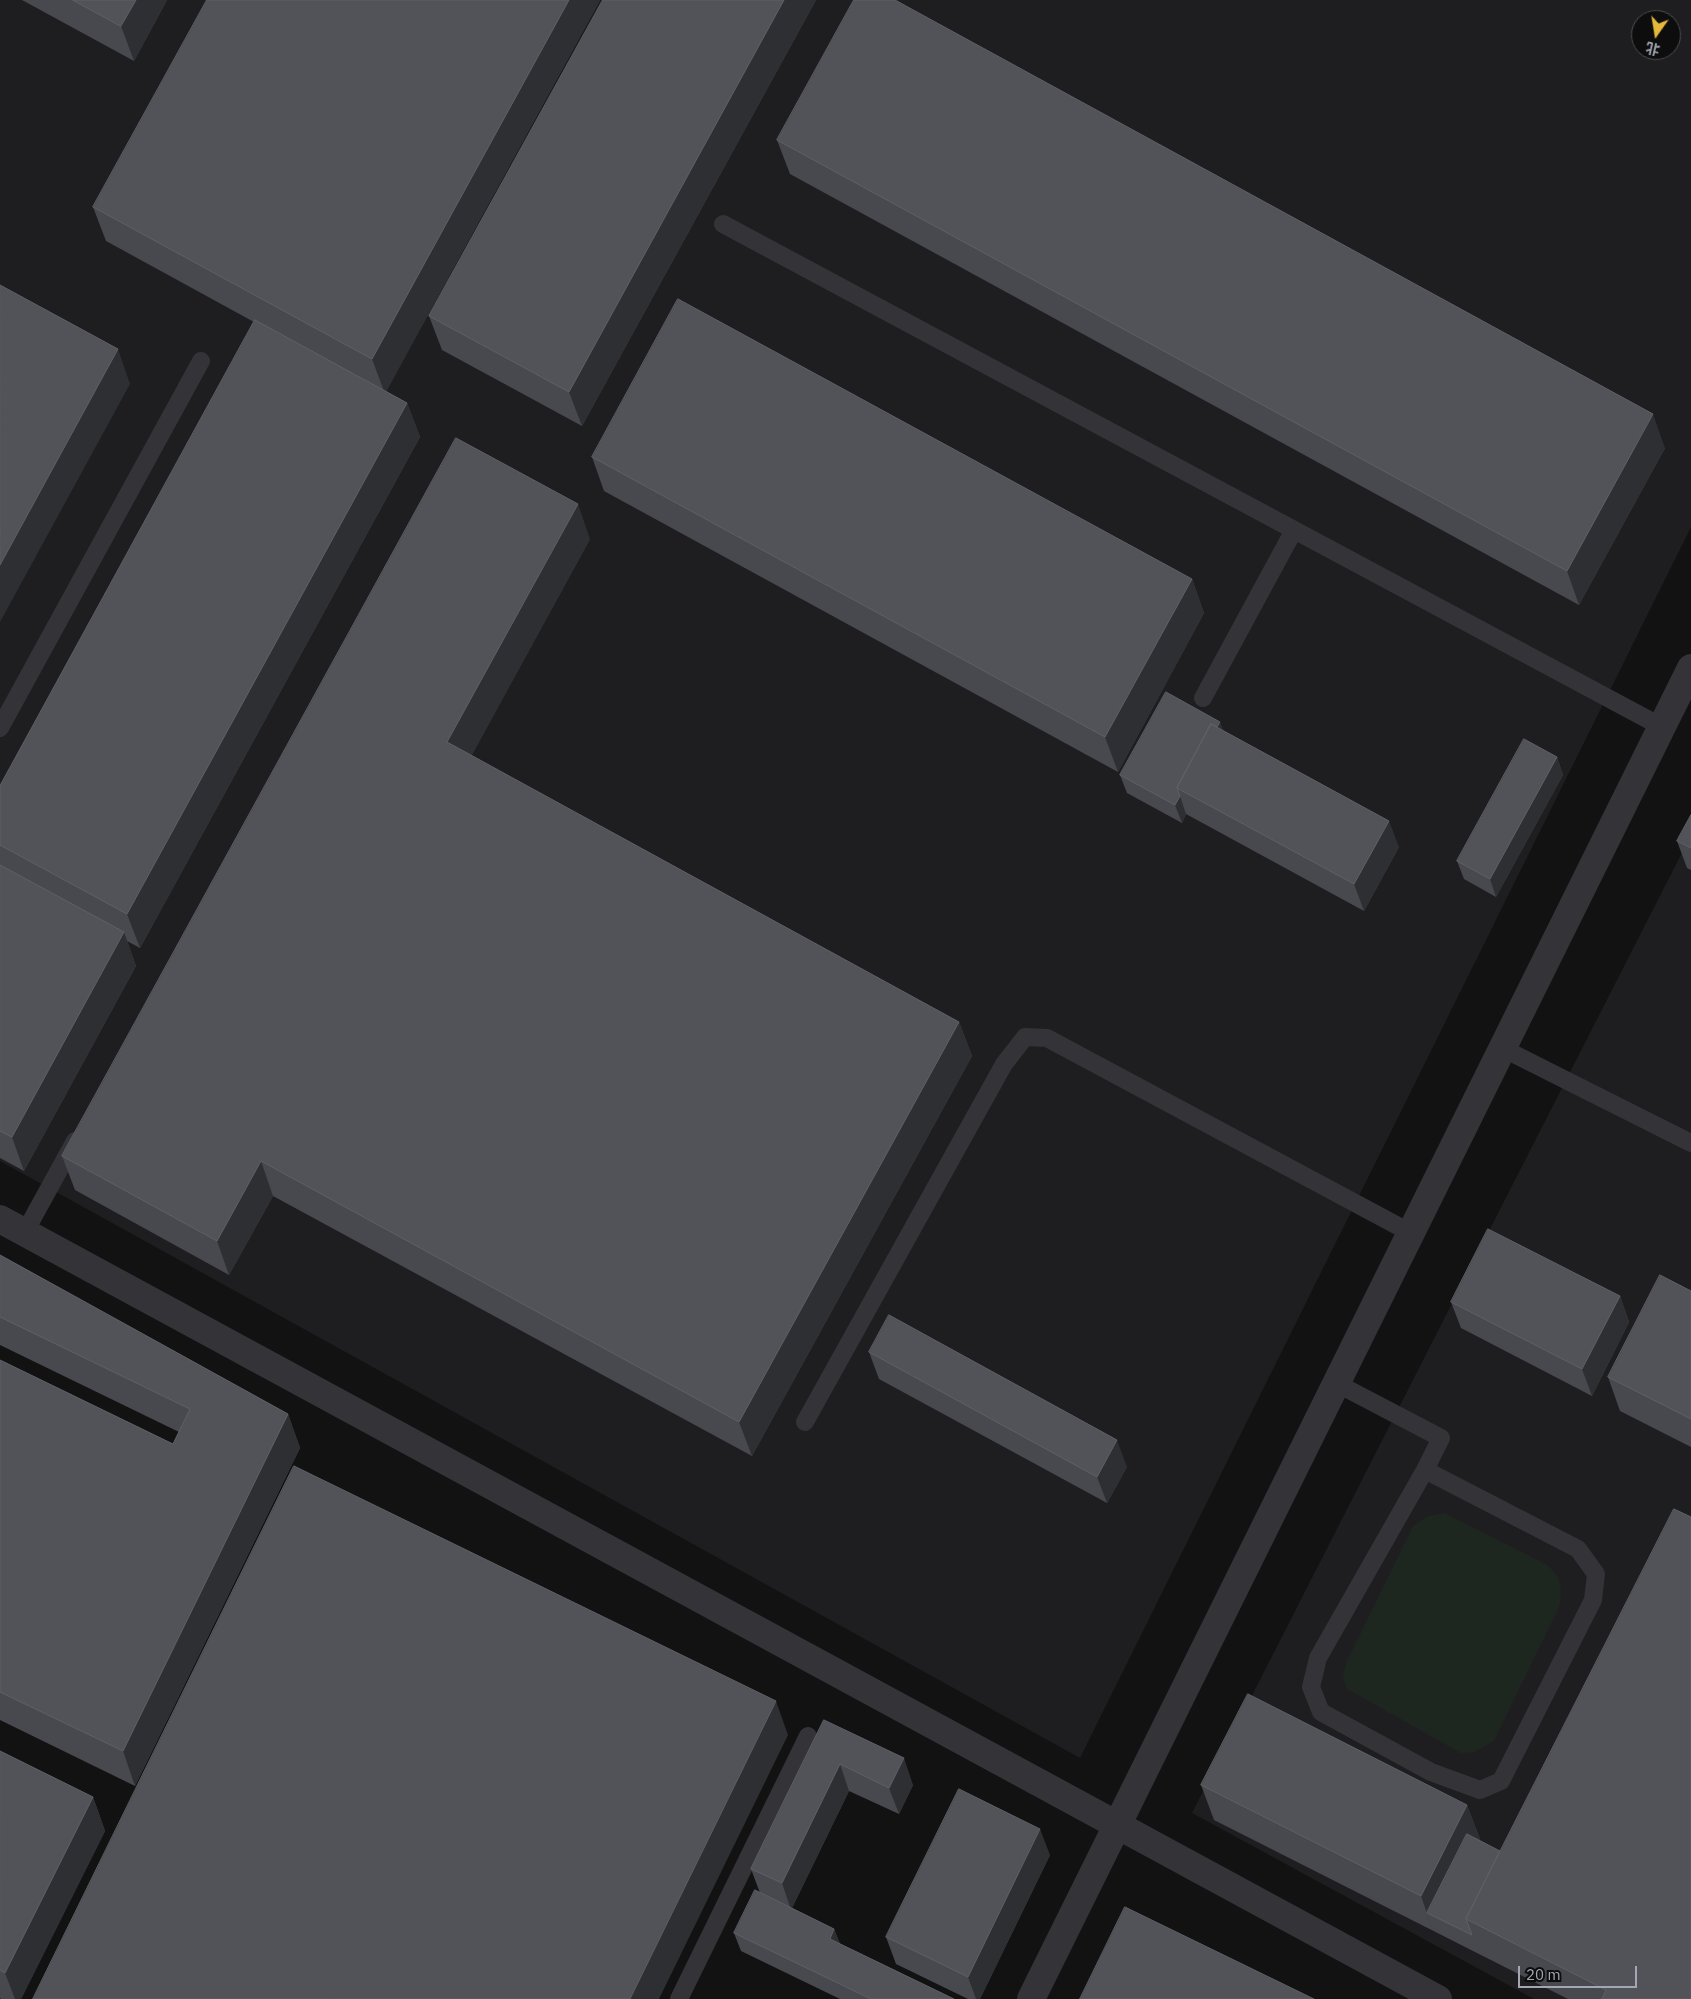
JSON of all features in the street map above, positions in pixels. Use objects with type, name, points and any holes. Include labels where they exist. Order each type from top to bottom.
[{"type":"street","points":[[1031,1999],[1690,672]]},
{"type":"street","points":[[0,1219],[1438,1999]]},
{"type":"lane","points":[[723,224],[1662,727]]},
{"type":"lane","points":[[0,728],[201,361]]},
{"type":"lane","points":[[1203,698],[1294,530]]},
{"type":"lane","points":[[805,1422],[1004,1064],[1025,1037],[1047,1038],[1411,1233]]},
{"type":"lane","points":[[1502,1048],[1691,1142]]},
{"type":"lane","points":[[25,1232],[82,1128]]},
{"type":"lane","points":[[1336,1384],[1441,1438],[1425,1470],[1318,1658],[1311,1687],[1321,1712],[1431,1772],[1480,1790],[1501,1781],[1593,1600],[1596,1574],[1578,1549],[1425,1470]]},
{"type":"lane","points":[[679,1999],[808,1736]]},
{"type":"shaded area","points":[[0,0],[1691,0],[1691,527],[1080,1758],[0,1161]]},
{"type":"shaded area","points":[[1691,835],[1691,1999],[1534,1999],[1192,1813]]},
{"type":"shaded area","points":[[1445,1513],[1547,1565],[1556,1575],[1561,1589],[1559,1607],[1494,1741],[1475,1752],[1461,1753],[1347,1689],[1343,1678],[1346,1663],[1413,1526],[1428,1516]]},
{"type":"building","points":[[73,0],[136,0],[121,26]]},
{"type":"building","points":[[207,0],[569,0],[372,359],[93,207]]},
{"type":"building","points":[[603,0],[784,0],[569,392],[429,316]]},
{"type":"building","points":[[854,0],[895,0],[1653,414],[1567,571],[777,140]]},
{"type":"building","points":[[0,285],[118,349],[0,565]]},
{"type":"building","points":[[678,299],[1192,579],[1105,737],[592,457]]},
{"type":"building","points":[[255,320],[407,403],[127,914],[0,845],[0,786]]},
{"type":"building","points":[[456,438],[578,504],[447,742],[959,1022],[739,1422],[261,1161],[217,1241],[62,1156]]},
{"type":"building","points":[[1166,692],[1220,722],[1217,727],[1211,724],[1177,788],[1180,796],[1175,805],[1120,775]]},
{"type":"building","points":[[1211,724],[1389,821],[1354,884],[1177,788]]},
{"type":"building","points":[[1524,739],[1557,757],[1490,879],[1457,861]]},
{"type":"building","points":[[1691,815],[1691,848],[1677,841]]},
{"type":"building","points":[[0,865],[124,932],[12,1137],[0,1131]]},
{"type":"building","points":[[1488,1229],[1620,1296],[1582,1369],[1451,1302]]},
{"type":"building","points":[[0,1255],[288,1414],[123,1751],[0,1692],[0,1360],[173,1444],[190,1409],[0,1317]]},
{"type":"building","points":[[1660,1275],[1691,1291],[1691,1419],[1608,1377]]},
{"type":"building","points":[[889,1315],[1117,1440],[1097,1477],[869,1352]]},
{"type":"building","points":[[294,1466],[776,1701],[630,1999],[33,1999]]},
{"type":"building","points":[[1674,1509],[1691,1517],[1691,1999],[1602,1999],[1606,1990],[1466,1919]]},
{"type":"building","points":[[1248,1694],[1467,1805],[1421,1896],[1201,1785]]},
{"type":"building","points":[[824,1720],[904,1758],[889,1788],[840,1764],[782,1883],[751,1869]]},
{"type":"building","points":[[0,1751],[93,1797],[5,1973],[0,1970]]},
{"type":"building","points":[[959,1789],[1040,1829],[968,1977],[886,1937]]},
{"type":"building","points":[[1467,1834],[1500,1851],[1466,1919],[1472,1935],[1427,1913]]},
{"type":"building","points":[[755,1890],[834,1929],[830,1939],[954,1999],[871,1999],[734,1933]]},
{"type":"building","points":[[1125,1907],[1314,1999],[1080,1999]]}]
